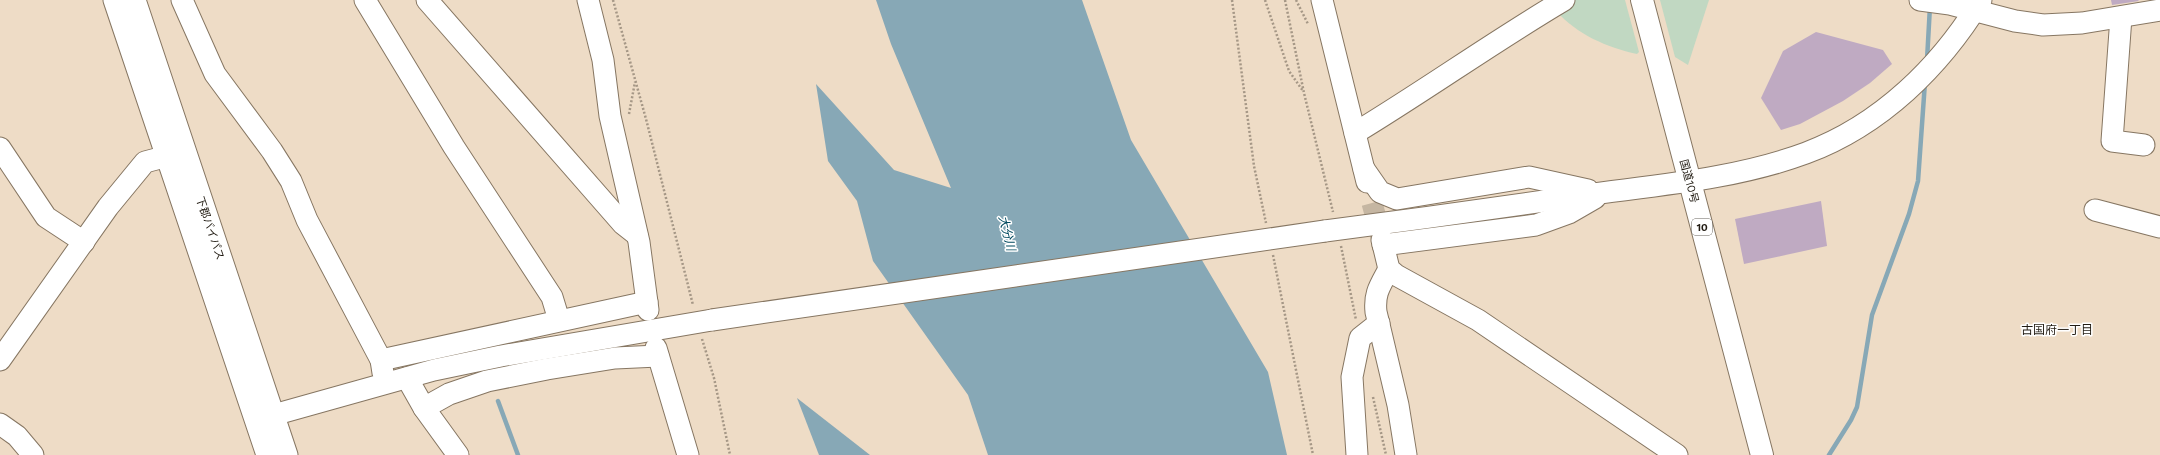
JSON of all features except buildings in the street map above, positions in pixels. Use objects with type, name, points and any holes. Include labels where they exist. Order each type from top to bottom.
[{"type":"highway","name":"国道10号","points":[[1642,0],[1762,455]]},
{"type":"street","points":[[114,0],[176,154],[265,417],[287,455]]},
{"type":"street","points":[[135,0],[176,154]]},
{"type":"street","points":[[182,0],[215,74],[272,151],[291,182],[311,227],[381,360],[385,383]]},
{"type":"street","points":[[365,0],[454,147],[552,297],[559,320]]},
{"type":"street","points":[[427,0],[623,224],[637,235]]},
{"type":"street","points":[[381,360],[559,320],[647,306],[637,235],[610,116],[603,60],[587,0]]},
{"type":"street","points":[[1322,0],[1372,203]]},
{"type":"street","points":[[1355,133],[1398,107],[1519,26],[1564,0]]},
{"type":"street","points":[[1925,1],[1978,5],[2015,21],[2043,25],[2074,24],[2160,10]]},
{"type":"street","points":[[265,417],[385,383],[501,356],[704,320],[1325,231],[1604,193],[1751,169],[1808,152],[1866,122],[1916,82],[1932,67],[1958,35],[1978,5]]},
{"type":"street","points":[[2121,17],[2112,141],[2144,145]]},
{"type":"street","points":[[0,148],[46,217],[84,242]]},
{"type":"street","points":[[0,360],[108,207],[145,162],[176,154]]},
{"type":"street","points":[[1364,169],[1380,192],[1397,199],[1529,177],[1604,193]]},
{"type":"street","points":[[1604,193],[1569,213],[1536,225],[1382,242],[1389,269],[1396,275],[1478,320],[1677,455]]},
{"type":"street","points":[[2095,210],[2160,227]]},
{"type":"street","points":[[1389,269],[1378,289],[1375,298],[1379,324],[1398,405],[1406,455]]},
{"type":"street","points":[[1357,455],[1352,377],[1360,338],[1379,324]]},
{"type":"street","points":[[424,408],[449,394],[487,381],[570,365],[657,352],[688,455]]},
{"type":"street","points":[[407,378],[424,408],[458,455]]},
{"type":"street","points":[[265,417],[267,455]]},
{"type":"street","points":[[0,424],[17,436],[33,455]]},
{"type":"path","points":[[613,0],[704,320],[730,455]]},
{"type":"path","points":[[1265,0],[1289,71],[1304,93]]},
{"type":"green space","points":[[1574,0],[1625,0],[1639,52],[1637,54],[1614,48],[1593,39],[1574,27],[1556,11]]},
{"type":"green space","points":[[1660,0],[1709,0],[1688,65],[1675,57]]},
{"type":"water","name":"大分川","points":[[876,0],[1082,0],[1131,140],[1268,372],[1287,455],[988,455],[968,395],[873,261],[857,201],[828,161],[816,84],[894,170],[951,188],[891,44]]},
{"type":"water","points":[[797,398],[870,455],[819,455]]},
{"type":"waterway","points":[[1927,60],[1930,6]]},
{"type":"waterway","points":[[1829,455],[1851,420],[1857,407],[1872,315],[1909,214],[1918,181],[1925,82]]},
{"type":"waterway","points":[[498,401],[518,455]]},
{"type":"tunnel","points":[[1372,203],[1382,240]]},
{"type":"district","name":"古国府一丁目","points":[[2057,329]]}]
